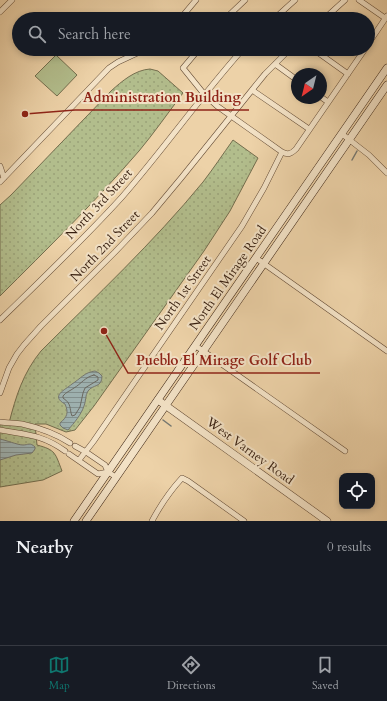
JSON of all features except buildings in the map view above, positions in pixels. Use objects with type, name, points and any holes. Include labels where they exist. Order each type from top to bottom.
[{"type":"main road","name":"North El Mirage Road","points":[[74,521],[387,68]]},
{"type":"main road","name":"North El Mirage Road","points":[[86,521],[387,85]]},
{"type":"main road","name":"West Varney Road","points":[[158,400],[327,521]]},
{"type":"street","points":[[0,12],[12,0]]},
{"type":"street","points":[[186,12],[196,0]]},
{"type":"street","points":[[232,12],[245,0]]},
{"type":"street","points":[[282,12],[295,0]]},
{"type":"street","points":[[332,12],[345,0]]},
{"type":"street","points":[[359,0],[386,17],[375,34]]},
{"type":"street","points":[[2,180],[109,68],[131,56]]},
{"type":"street","points":[[193,56],[183,68],[204,94],[217,106],[286,154],[292,153],[360,56]]},
{"type":"street","name":"North 3rd Street","points":[[0,320],[121,198],[155,158],[204,94],[237,56]]},
{"type":"street","name":"North 2nd Street","points":[[0,393],[9,368],[24,345],[152,213],[252,90],[283,56]]},
{"type":"street","points":[[323,56],[348,74]]},
{"type":"street","points":[[275,64],[291,76]]},
{"type":"street","points":[[252,90],[309,129]]},
{"type":"street","points":[[342,134],[369,155],[387,173]]},
{"type":"street","name":"North 1st Street","points":[[79,460],[242,226],[264,188],[282,152]]},
{"type":"street","points":[[0,166],[2,180]]},
{"type":"street","points":[[256,258],[387,351]]},
{"type":"street","points":[[196,346],[345,451]]},
{"type":"street","points":[[0,422],[22,424],[39,428],[59,436],[105,465],[108,472],[116,477]]},
{"type":"street","points":[[0,430],[38,437],[46,440],[67,452],[98,474],[108,472]]},
{"type":"street","points":[[152,521],[177,483],[182,478],[244,521]]},
{"type":"green space","points":[[55,56],[57,56],[77,75],[57,96],[35,76]]},
{"type":"green space","points":[[150,69],[158,71],[183,93],[145,144],[105,189],[0,296],[0,205],[111,91],[124,80],[139,71]]},
{"type":"green space","points":[[233,140],[258,158],[230,211],[204,251],[94,406],[75,430],[66,432],[46,424],[35,424],[37,445],[54,453],[62,471],[43,480],[0,487],[0,422],[9,423],[14,403],[21,385],[35,359],[41,351],[124,269],[184,205],[203,182]]},
{"type":"water","points":[[95,371],[102,376],[101,382],[90,389],[86,394],[83,409],[73,425],[68,430],[63,428],[60,423],[66,417],[67,410],[65,404],[59,398],[60,393],[83,376]]},
{"type":"water","points":[[0,439],[21,445],[30,444],[35,447],[35,449],[32,453],[16,455],[0,460]]},
{"type":"waterway","points":[[352,160],[357,151]]},
{"type":"waterway","points":[[163,420],[171,426]]},
{"type":"place","name":"Administration Building","points":[[25,114]]},
{"type":"place","name":"Pueblo El Mirage Golf Club","points":[[104,331]]}]
